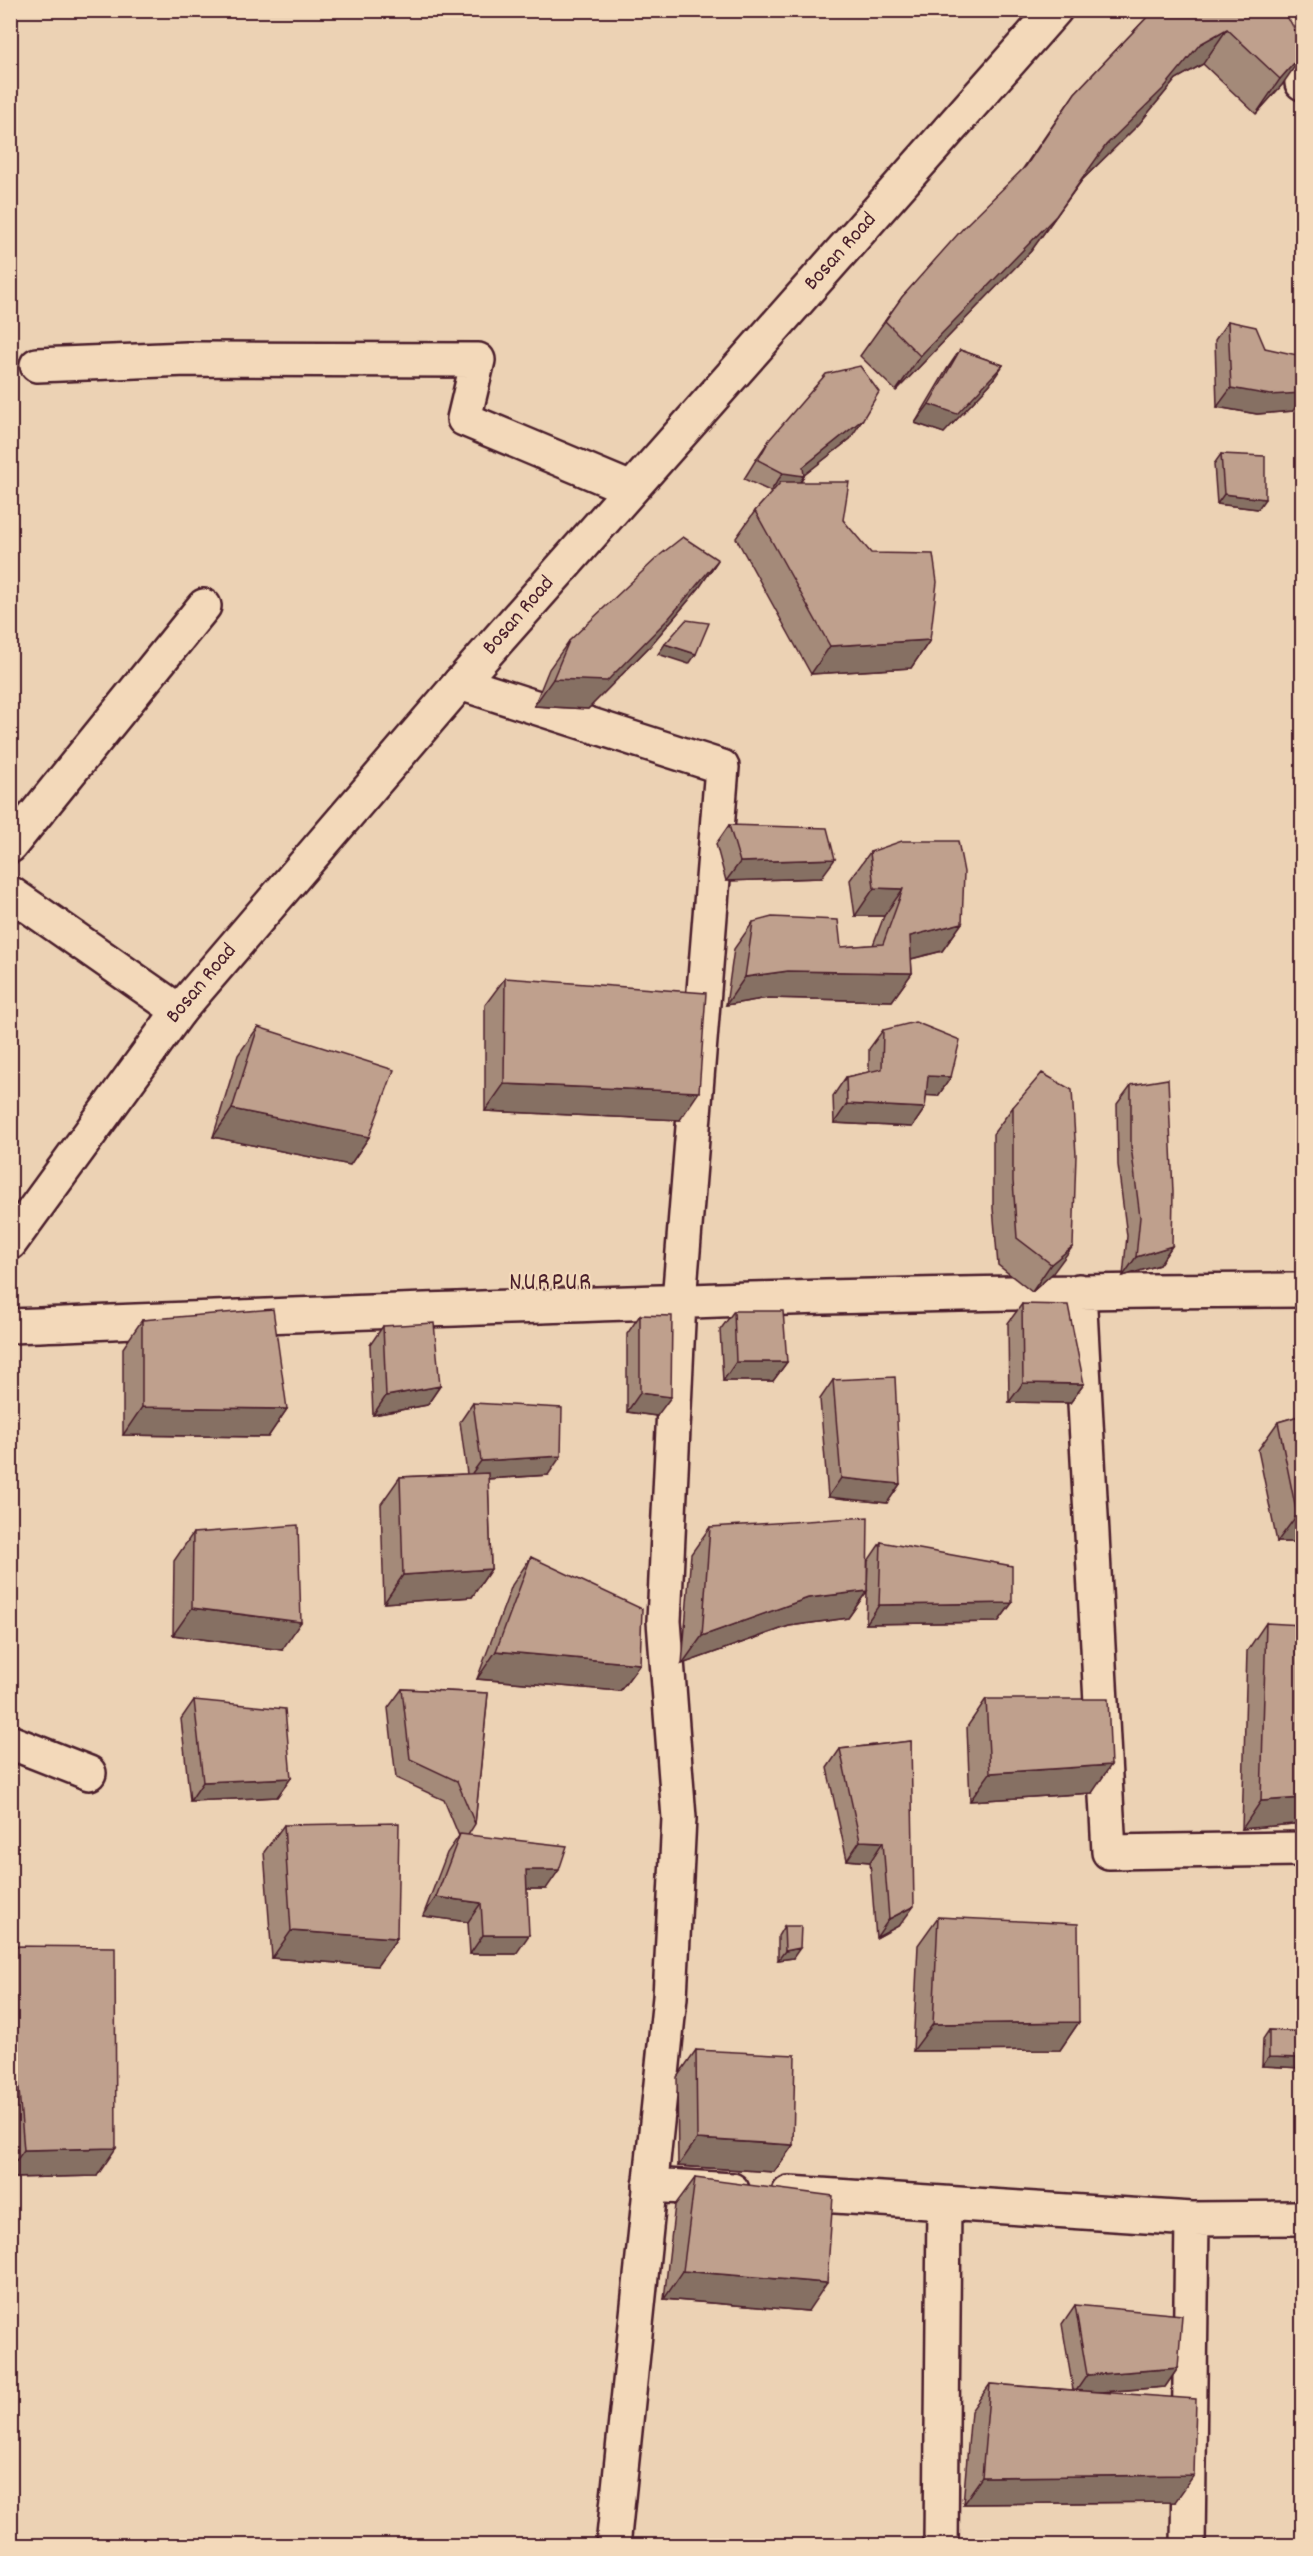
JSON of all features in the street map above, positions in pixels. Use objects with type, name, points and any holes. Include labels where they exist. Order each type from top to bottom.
[{"type":"street","name":"Bosan Road","points":[[10,1243],[179,1011],[460,683],[1054,10]]},
{"type":"street","points":[[1294,10],[1302,18]]},
{"type":"street","points":[[1302,48],[1302,83]]},
{"type":"street","points":[[37,365],[187,359],[478,360],[464,419],[631,489]]},
{"type":"street","points":[[10,846],[204,606]]},
{"type":"street","points":[[460,683],[722,767],[679,1301],[664,1621],[679,1818],[670,1998],[613,2546]]},
{"type":"street","points":[[10,893],[179,1011]]},
{"type":"street","points":[[10,1326],[679,1301],[1079,1291],[1302,1290]]},
{"type":"street","points":[[1079,1291],[1108,1852],[1302,1849]]},
{"type":"street","points":[[10,1742],[88,1773]]},
{"type":"street","points":[[650,2185],[1192,2219],[1302,2218]]},
{"type":"street","points":[[941,2546],[944,2203]]},
{"type":"street","points":[[1188,2546],[1192,2219]]},
{"type":"building","points":[[1154,10],[1278,10],[1290,21],[1302,43],[1302,54],[1280,79],[1227,29],[1200,44],[1163,89],[1106,145],[1056,216],[920,356],[885,321],[902,297],[966,225],[1026,166],[1075,93]]},
{"type":"building","points":[[1228,321],[1256,327],[1265,348],[1302,356],[1302,393],[1270,395],[1231,388]]},
{"type":"building","points":[[960,350],[1003,365],[957,414],[929,404]]},
{"type":"building","points":[[860,366],[879,392],[863,419],[803,467],[804,476],[783,473],[758,460],[770,439],[826,374]]},
{"type":"building","points":[[1221,454],[1265,456],[1265,499],[1224,494]]},
{"type":"building","points":[[781,482],[849,482],[843,520],[871,553],[933,554],[937,582],[930,640],[830,646],[755,511]]},
{"type":"building","points":[[683,537],[718,560],[669,618],[607,681],[553,679],[569,641],[660,555]]},
{"type":"building","points":[[686,620],[709,623],[696,654],[665,644]]},
{"type":"building","points":[[729,825],[827,828],[835,859],[740,862]]},
{"type":"building","points":[[902,841],[958,841],[964,872],[962,923],[910,936],[912,973],[788,971],[745,977],[753,922],[772,917],[838,920],[841,947],[883,944],[903,889],[874,888],[870,852]]},
{"type":"building","points":[[505,978],[706,993],[699,1092],[504,1084]]},
{"type":"building","points":[[915,1022],[960,1040],[951,1077],[928,1076],[925,1108],[847,1104],[846,1077],[882,1069],[883,1030]]},
{"type":"building","points":[[258,1027],[394,1070],[369,1137],[232,1109]]},
{"type":"building","points":[[1042,1073],[1072,1090],[1076,1155],[1073,1246],[1051,1264],[1017,1238],[1013,1181],[1013,1107]]},
{"type":"building","points":[[1168,1079],[1173,1192],[1172,1246],[1136,1257],[1140,1217],[1131,1146],[1131,1085]]},
{"type":"building","points":[[1022,1304],[1068,1305],[1084,1384],[1023,1383]]},
{"type":"building","points":[[273,1309],[287,1409],[142,1407],[142,1320]]},
{"type":"building","points":[[734,1311],[783,1311],[787,1362],[736,1362]]},
{"type":"building","points":[[640,1315],[672,1316],[671,1397],[640,1393]]},
{"type":"building","points":[[434,1323],[440,1386],[386,1396],[383,1326]]},
{"type":"building","points":[[895,1377],[900,1484],[841,1478],[833,1380]]},
{"type":"building","points":[[473,1403],[562,1408],[561,1456],[481,1461]]},
{"type":"building","points":[[1302,1415],[1302,1515],[1297,1515],[1278,1422]]},
{"type":"building","points":[[488,1473],[491,1569],[403,1575],[400,1477]]},
{"type":"building","points":[[868,1517],[867,1591],[808,1598],[702,1636],[710,1527]]},
{"type":"building","points":[[298,1525],[301,1622],[192,1608],[193,1533]]},
{"type":"building","points":[[881,1542],[1012,1566],[1012,1603],[879,1605]]},
{"type":"building","points":[[531,1557],[642,1609],[640,1664],[496,1651]]},
{"type":"building","points":[[1266,1623],[1302,1625],[1302,1798],[1261,1801]]},
{"type":"building","points":[[402,1689],[488,1693],[475,1824],[457,1781],[410,1759]]},
{"type":"building","points":[[986,1699],[1108,1699],[1111,1765],[990,1773]]},
{"type":"building","points":[[194,1700],[285,1709],[291,1778],[203,1782]]},
{"type":"building","points":[[911,1741],[914,1906],[889,1919],[883,1842],[860,1841],[840,1749]]},
{"type":"building","points":[[399,1823],[397,1938],[291,1931],[284,1825]]},
{"type":"building","points":[[460,1834],[567,1846],[559,1870],[526,1870],[529,1935],[483,1935],[481,1903],[436,1897]]},
{"type":"building","points":[[938,1917],[1078,1924],[1079,2022],[933,2024]]},
{"type":"building","points":[[784,1926],[801,1926],[800,1948],[785,1951]]},
{"type":"building","points":[[10,1946],[115,1947],[116,2148],[24,2150],[10,1982]]},
{"type":"building","points":[[1269,2030],[1302,2032],[1302,2058],[1269,2057]]},
{"type":"building","points":[[696,2050],[795,2055],[793,2145],[697,2139]]},
{"type":"building","points":[[695,2178],[833,2196],[827,2283],[683,2271]]},
{"type":"building","points":[[1075,2305],[1182,2315],[1178,2368],[1087,2375]]},
{"type":"building","points":[[990,2384],[1196,2399],[1194,2475],[982,2477]]},
{"type":"district","name":"NURPUR","points":[[551,1283]]}]
